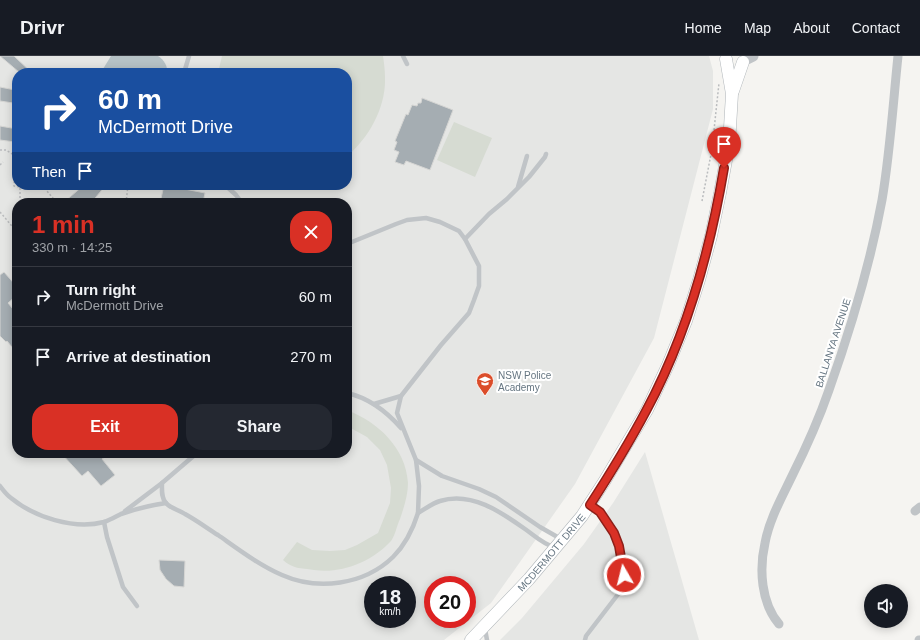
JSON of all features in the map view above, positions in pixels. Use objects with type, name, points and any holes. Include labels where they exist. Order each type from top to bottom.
[{"type":"main road","points":[[724,58],[734,63],[748,58]]},
{"type":"main road","name":"MCDERMOTT DRIVE","points":[[471,640],[529,579],[590,505],[647,410],[668,365],[686,321],[711,236],[729,144],[732,94],[724,58]]},
{"type":"main road","name":"MCDERMOTT DRIVE","points":[[732,94],[748,58]]},
{"type":"street","name":"BALLANYA AVENUE","points":[[779,624],[773,618],[764,591],[762,569],[764,543],[772,519],[825,403],[856,310],[875,234],[882,198],[891,129],[898,56]]},
{"type":"lane","points":[[185,68],[189,56]]},
{"type":"lane","points":[[403,56],[407,64]]},
{"type":"lane","points":[[466,239],[489,214],[529,177],[546,154]]},
{"type":"lane","points":[[517,189],[527,156]]},
{"type":"lane","points":[[230,190],[238,198]]},
{"type":"lane","points":[[162,483],[162,494],[166,503],[259,563],[282,575],[300,581],[320,584],[336,583],[361,576],[383,565],[393,557],[402,546],[414,526],[418,513],[419,486],[416,460],[397,413],[401,396],[441,345],[469,313],[479,286],[479,266],[466,239],[459,231],[440,222],[426,218],[407,220],[352,242]]},
{"type":"lane","points":[[352,396],[374,404],[394,419],[404,431]]},
{"type":"lane","points":[[374,404],[401,396]]},
{"type":"lane","points":[[122,514],[191,458]]},
{"type":"lane","points":[[416,460],[442,476],[479,489],[496,497],[540,527],[558,544]]},
{"type":"lane","points":[[0,486],[10,498],[29,510],[63,522],[79,524],[104,522],[122,514],[151,505],[166,503]]},
{"type":"lane","points":[[418,513],[440,501],[462,498],[476,501],[511,519],[541,541],[558,544]]},
{"type":"lane","points":[[585,640],[590,630],[619,593],[623,584],[624,575],[619,546],[614,533],[600,512],[590,505]]},
{"type":"lane","points":[[104,522],[107,537],[123,587],[137,606]]},
{"type":"lane","points":[[485,627],[487,640]]},
{"type":"path","points":[[702,202],[712,149],[720,78]]},
{"type":"path","points":[[0,150],[6,150],[12,154]]},
{"type":"path","points":[[0,165],[3,162]]},
{"type":"path","points":[[46,190],[53,198]]},
{"type":"path","points":[[0,212],[12,226]]},
{"type":"shaded area","name":"NSW Police Academy","points":[[0,56],[709,56],[713,71],[713,109],[654,338],[575,484],[491,603],[476,615],[476,576],[424,576],[424,628],[459,628],[444,640],[0,640]]},
{"type":"shaded area","points":[[111,56],[158,56],[165,63],[167,68],[104,68]]},
{"type":"shaded area","points":[[222,56],[383,56],[385,69],[385,89],[383,100],[375,121],[369,131],[352,152],[352,68],[219,68]]},
{"type":"shaded area","points":[[454,122],[492,138],[475,177],[437,160]]},
{"type":"shaded area","points":[[352,412],[379,429],[388,438],[396,448],[406,470],[408,483],[407,496],[391,541],[375,555],[356,565],[345,568],[324,571],[294,567],[287,563],[283,560],[297,542],[312,550],[345,550],[378,533],[390,503],[391,488],[387,465],[380,450],[367,437],[352,429]]},
{"type":"shaded area","points":[[645,452],[699,640],[500,640],[522,618],[584,544],[613,503]]},
{"type":"building","points":[[0,56],[14,56],[27,68],[14,68]]},
{"type":"building","points":[[0,87],[12,89],[12,103],[0,101]]},
{"type":"building","points":[[422,98],[453,110],[430,170],[406,161],[404,165],[395,162],[399,152],[394,150],[397,142],[395,141],[406,114],[408,115],[412,105],[417,106],[418,103],[421,103]]},
{"type":"building","points":[[0,126],[12,128],[12,142],[0,140]]},
{"type":"building","points":[[78,190],[102,190],[95,198],[69,198]]},
{"type":"building","points":[[163,190],[190,190],[205,193],[204,198],[161,198]]},
{"type":"building","points":[[4,272],[12,281],[12,299],[8,303],[12,308],[12,347],[0,336],[0,275]]},
{"type":"building","points":[[66,458],[103,458],[102,459],[115,475],[101,486],[88,471],[82,476]]},
{"type":"building","points":[[159,560],[185,561],[184,587],[174,586],[166,579],[160,570]]},
{"type":"place","name":"NSW Police Academy","points":[[485,396]]},
{"type":"route","points":[[624,575],[624,566],[614,533],[600,512],[590,505],[647,410],[686,321],[711,236],[724,168]]}]
